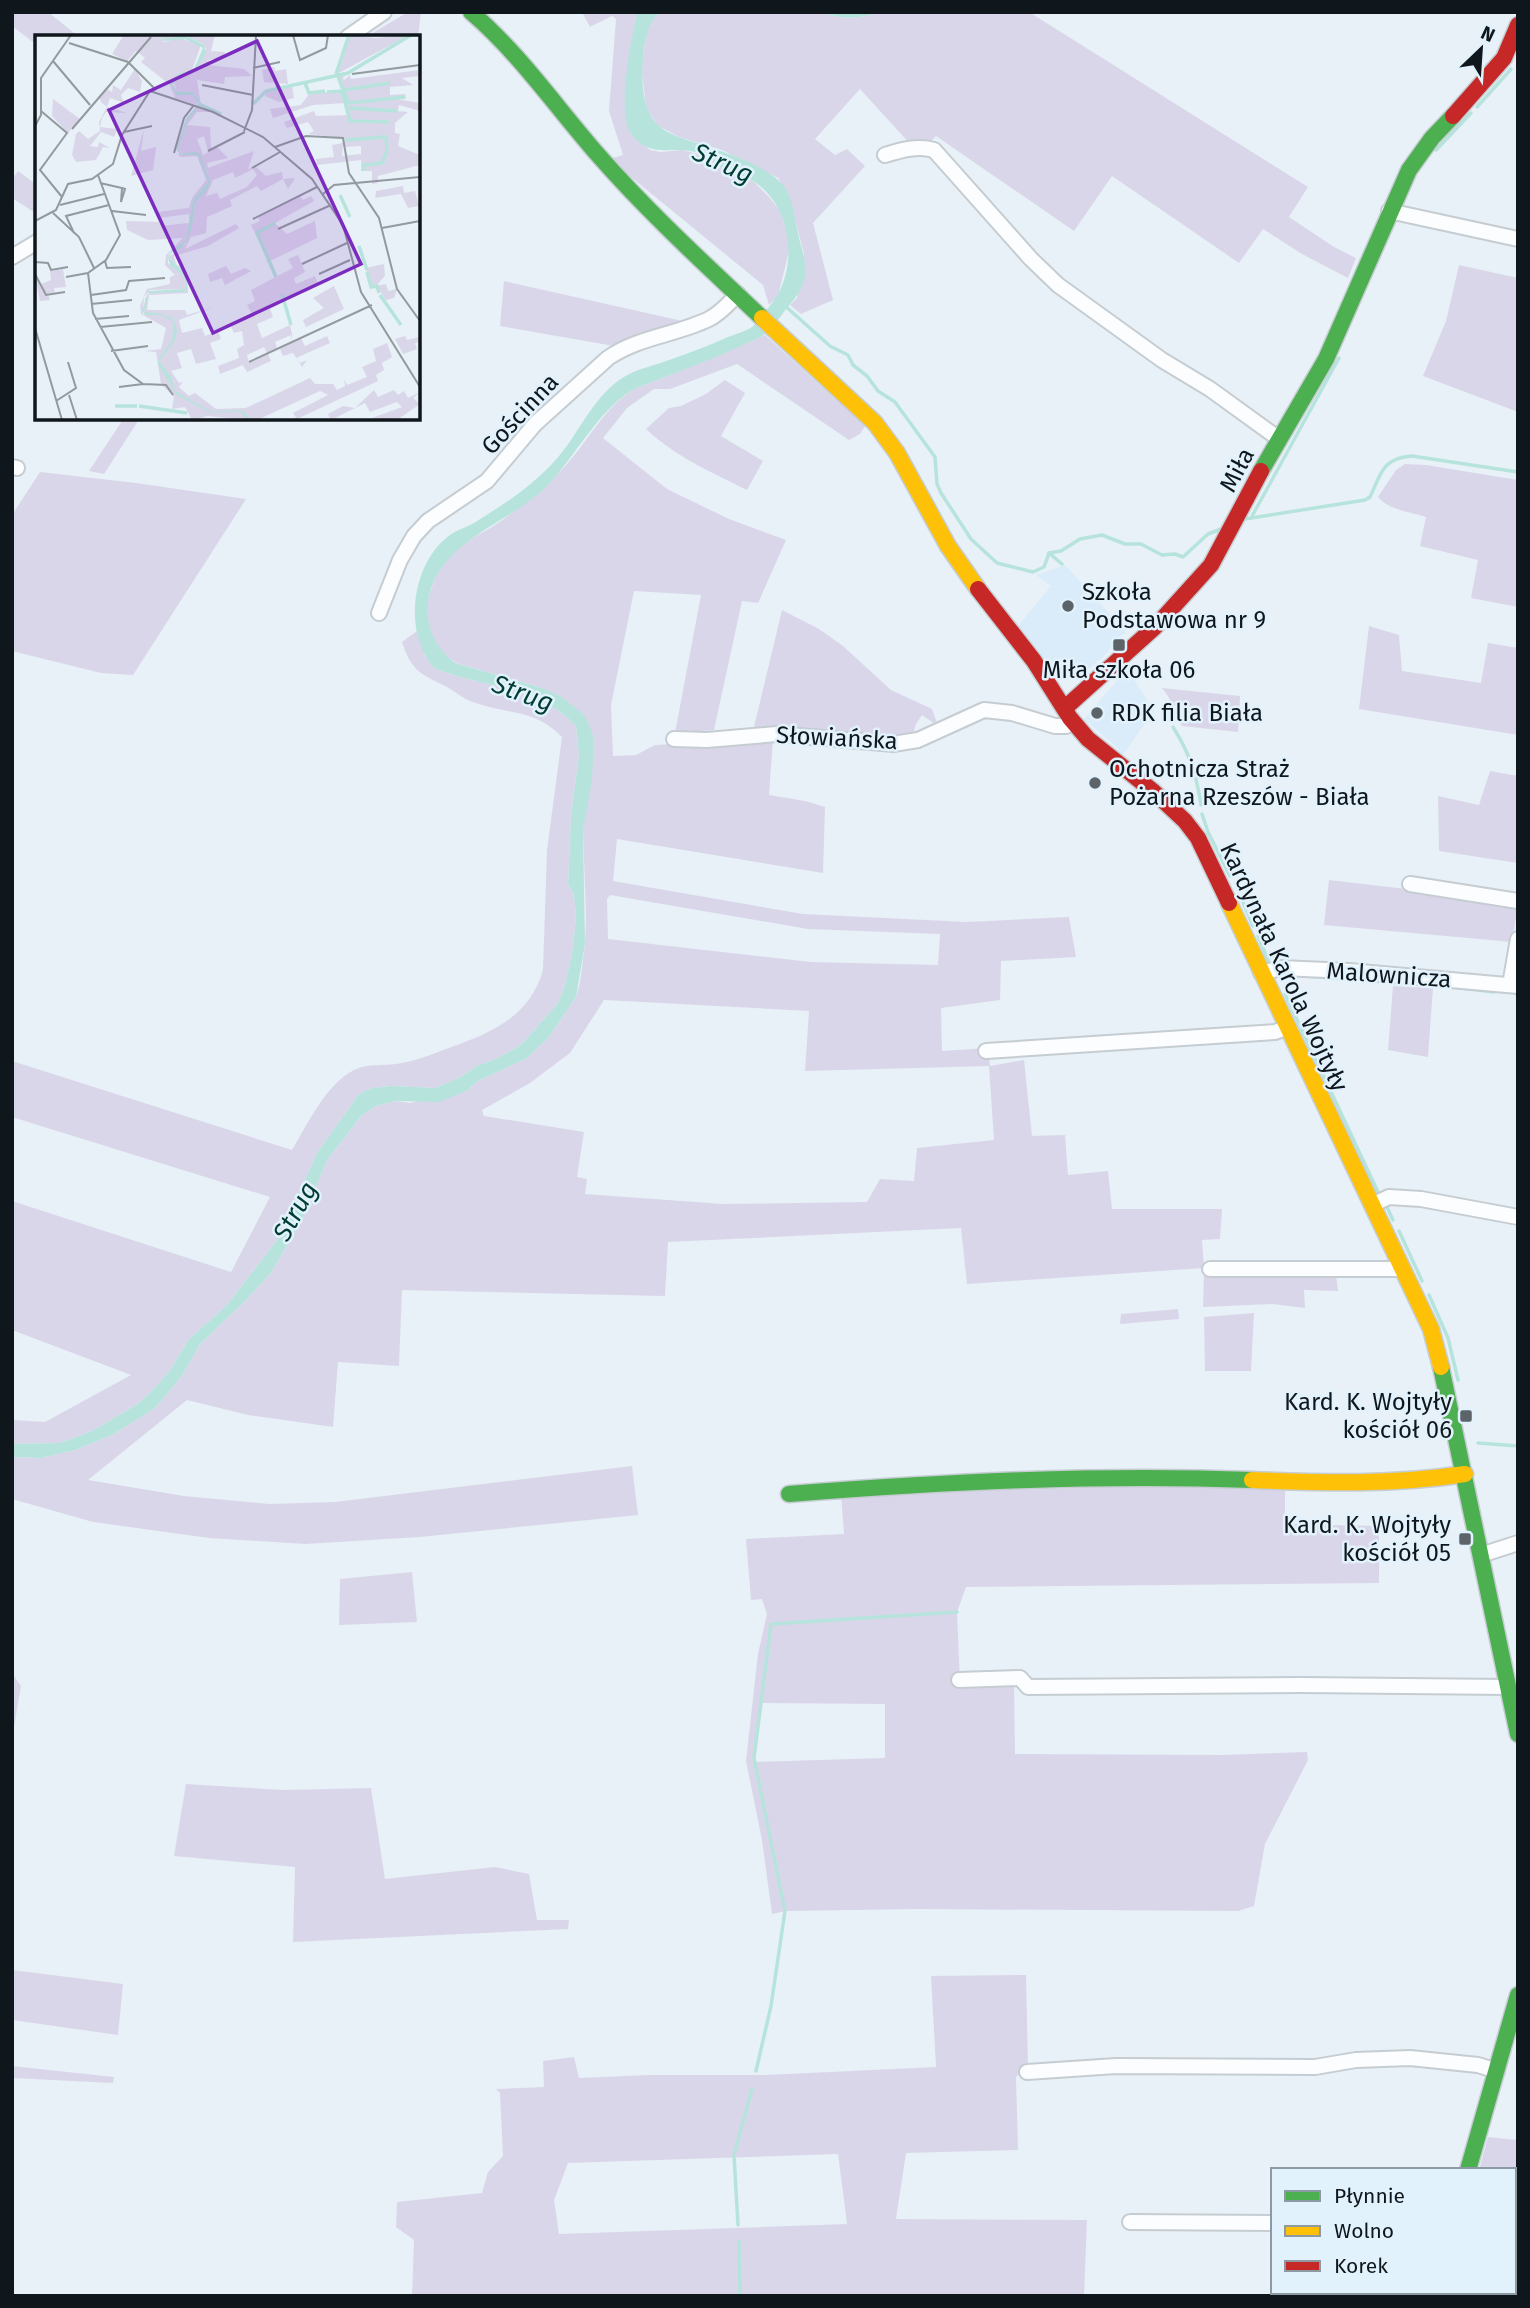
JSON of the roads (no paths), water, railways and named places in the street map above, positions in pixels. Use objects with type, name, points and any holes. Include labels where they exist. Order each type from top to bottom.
[{"type":"street","points":[[351,35],[384,12]]},
{"type":"street","points":[[474,13],[522,62],[634,195],[743,298]]},
{"type":"street","name":"Miła","points":[[1068,714],[1082,695],[1155,627],[1202,576],[1220,550],[1335,342],[1390,211],[1416,159],[1504,58],[1518,26]]},
{"type":"street","points":[[886,155],[903,150],[934,150],[1031,259],[1058,285],[1279,439]]},
{"type":"street","points":[[1390,211],[1518,239]]},
{"type":"street","points":[[12,257],[35,244]]},
{"type":"street","name":"Kardynała Karola Wojtyły","points":[[743,298],[876,423],[895,446],[949,548],[986,601],[1045,676],[1068,714],[1098,747],[1168,802],[1189,825],[1210,862],[1431,1329],[1439,1353],[1465,1474],[1518,1734]]},
{"type":"street","name":"Gościnna","points":[[379,613],[400,560],[414,536],[428,521],[487,481],[535,424],[578,384],[621,349],[710,319],[743,298]]},
{"type":"street","name":"Słowiańska","points":[[674,739],[707,740],[777,734],[894,744],[918,740],[984,710],[1012,713],[1055,726],[1066,726],[1068,714]]},
{"type":"street","points":[[1410,884],[1518,901]]},
{"type":"street","points":[[1514,986],[1518,939]]},
{"type":"street","name":"Malownicza","points":[[1261,973],[1280,968],[1514,986]]},
{"type":"street","points":[[986,1051],[1263,1033],[1288,1027]]},
{"type":"street","points":[[1372,1205],[1389,1197],[1421,1199],[1518,1217]]},
{"type":"street","points":[[1210,1269],[1403,1269]]},
{"type":"street","points":[[789,1493],[1056,1477],[1351,1482],[1432,1480],[1465,1474]]},
{"type":"street","points":[[1481,1555],[1518,1543]]},
{"type":"street","points":[[959,1680],[1020,1678],[1028,1687],[1508,1687]]},
{"type":"street","points":[[1469,2168],[1518,1995]]},
{"type":"street","points":[[1027,2072],[1116,2066],[1315,2067],[1356,2060],[1410,2058],[1478,2065],[1497,2071]]},
{"type":"street","points":[[1130,2222],[1271,2223]]},
{"type":"water","name":"Strug","points":[[638,12],[660,12],[647,34],[642,68],[644,94],[653,119],[662,129],[672,134],[748,162],[781,182],[791,203],[805,262],[805,278],[799,293],[764,335],[639,387],[620,399],[608,410],[547,486],[458,550],[444,565],[433,583],[428,604],[429,622],[434,637],[448,657],[455,663],[542,688],[562,697],[585,716],[592,732],[592,779],[583,831],[585,944],[576,997],[549,1037],[527,1058],[478,1081],[466,1091],[439,1102],[395,1101],[376,1106],[362,1115],[327,1160],[302,1220],[270,1274],[200,1344],[182,1376],[155,1408],[114,1434],[75,1450],[41,1458],[12,1457],[12,1444],[58,1443],[74,1438],[94,1430],[139,1403],[151,1392],[171,1369],[188,1340],[226,1306],[278,1239],[317,1153],[359,1094],[372,1088],[391,1086],[435,1088],[459,1078],[522,1044],[558,1003],[573,948],[576,917],[574,895],[568,884],[571,816],[579,755],[576,726],[546,703],[434,668],[424,653],[418,636],[416,598],[427,562],[437,547],[453,533],[504,504],[542,474],[560,455],[595,405],[616,383],[629,374],[749,329],[778,294],[784,280],[788,264],[786,232],[775,203],[765,191],[753,181],[725,169],[701,154],[646,147],[630,132],[626,122],[625,92]]},
{"type":"water","points":[[821,12],[880,12],[851,18]]},
{"type":"waterway","points":[[1477,107],[1511,69]]},
{"type":"waterway","points":[[1436,150],[1471,113]]},
{"type":"waterway","points":[[784,305],[830,346],[848,355],[853,365],[867,376],[878,391],[895,402],[935,457],[937,484],[941,493],[971,539],[997,563],[1033,572],[1044,567],[1049,553],[1061,551],[1080,539],[1102,535],[1125,544],[1141,544],[1162,555],[1175,554],[1183,557],[1208,534],[1221,529]]},
{"type":"waterway","points":[[1251,518],[1339,358]]},
{"type":"waterway","points":[[1245,519],[1365,500],[1370,497],[1380,474],[1388,464],[1402,457],[1412,456],[1518,472]]},
{"type":"waterway","points":[[1049,553],[1062,564]]},
{"type":"waterway","points":[[1173,727],[1192,764],[1201,805]]},
{"type":"waterway","points":[[1202,814],[1230,876]]},
{"type":"waterway","points":[[1241,897],[1253,926]]},
{"type":"waterway","points":[[1258,936],[1269,962]]},
{"type":"waterway","points":[[1292,975],[1440,986]]},
{"type":"waterway","points":[[1454,987],[1494,992]]},
{"type":"waterway","points":[[1285,994],[1379,1194]]},
{"type":"waterway","points":[[1386,1205],[1393,1220]]},
{"type":"waterway","points":[[1399,1231],[1422,1281]]},
{"type":"waterway","points":[[1429,1295],[1448,1338],[1458,1380]]},
{"type":"waterway","points":[[1478,1443],[1518,1446]]},
{"type":"waterway","points":[[756,2071],[771,2006],[785,1911],[754,1758],[771,1624],[957,1612]]},
{"type":"waterway","points":[[738,2225],[734,2155],[752,2089]]},
{"type":"waterway","points":[[739,2241],[740,2296]]},
{"type":"place","name":"Szkoła Podstawowa nr 9","points":[[1068,606]]},
{"type":"place","name":"Miła szkoła 06","points":[[1119,645]]},
{"type":"place","name":"RDK filia Biała","points":[[1097,713]]},
{"type":"place","name":"Ochotnicza Straż Pożarna Rzeszów - Biała","points":[[1095,783]]},
{"type":"place","name":"Kard. K. Wojtyły kościół 06","points":[[1466,1416]]},
{"type":"place","name":"Kard. K. Wojtyły kościół 05","points":[[1465,1539]]}]
